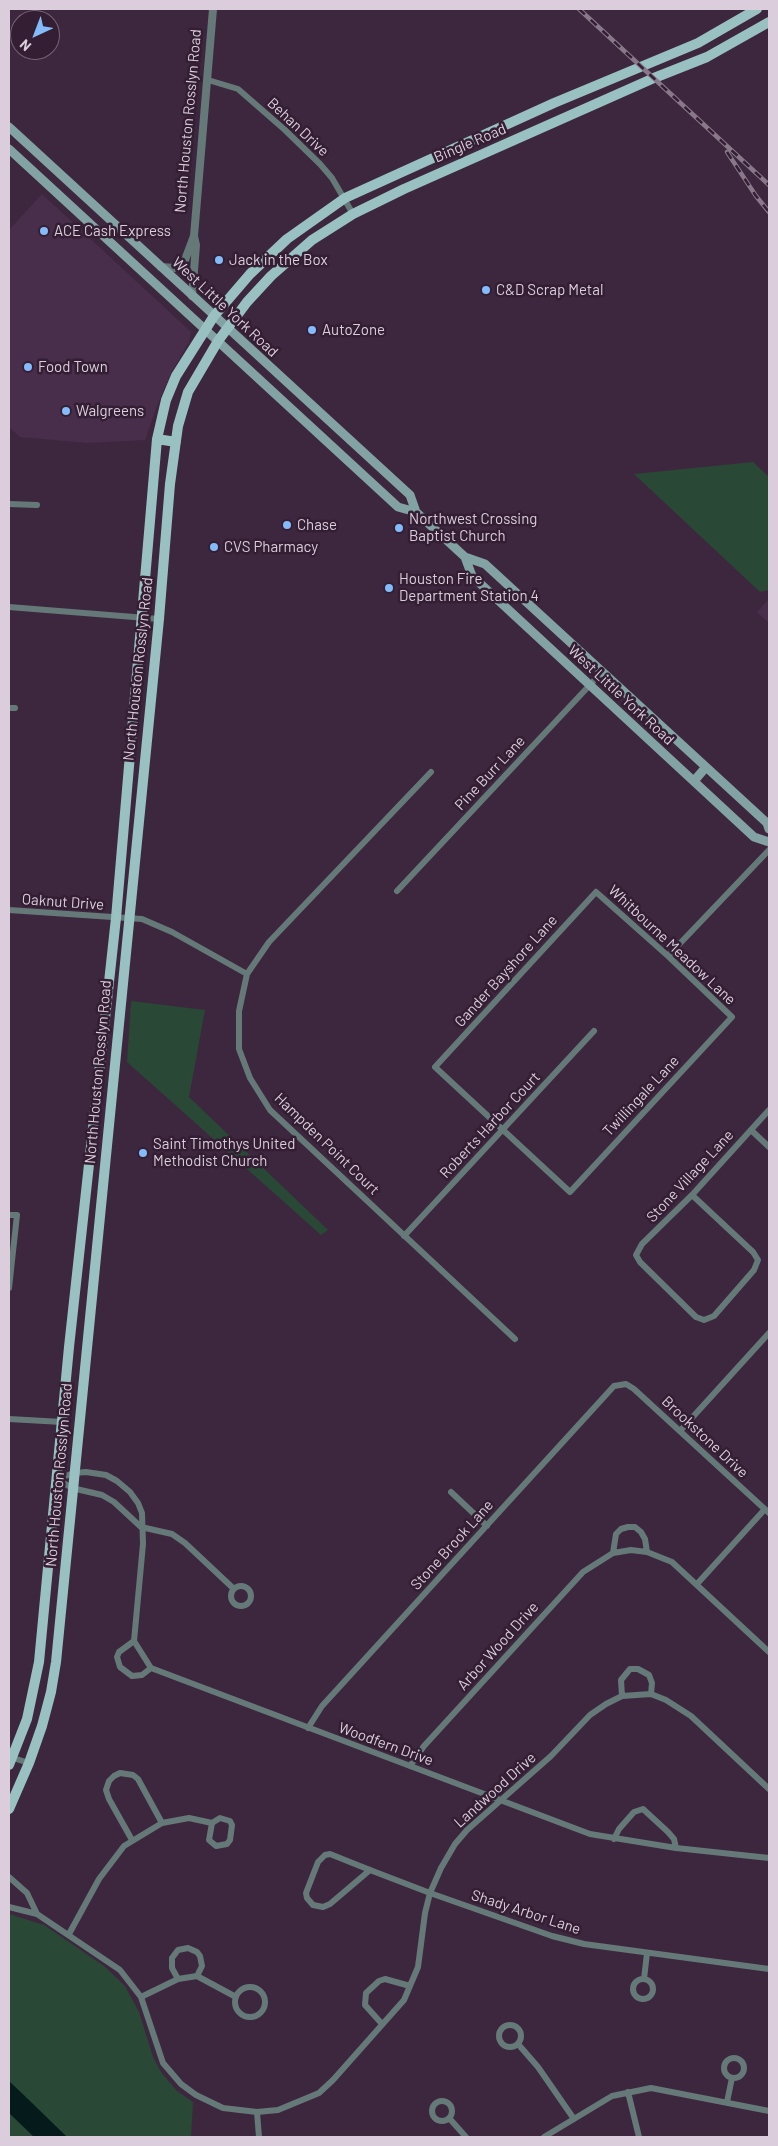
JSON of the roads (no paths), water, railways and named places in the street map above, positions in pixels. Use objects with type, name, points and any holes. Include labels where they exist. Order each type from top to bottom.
[{"type":"main road","name":"Bingle Road","points":[[214,316],[250,274],[288,239],[345,198],[554,103],[698,43],[756,9]]},
{"type":"main road","name":"Bingle Road","points":[[218,341],[246,302],[271,276],[312,240],[353,214],[404,189],[654,78],[707,57],[769,22]]},
{"type":"main road","points":[[698,43],[707,57]]},
{"type":"main road","points":[[554,103],[562,120]]},
{"type":"main road","name":"West Little York Road","points":[[9,128],[410,495],[416,512]]},
{"type":"main road","name":"West Little York Road","points":[[9,149],[398,507],[416,512],[465,557],[485,564],[767,823],[769,830]]},
{"type":"main road","points":[[84,218],[95,207]]},
{"type":"main road","name":"North Houston Rosslyn Road","points":[[10,1760],[27,1720],[39,1662],[69,1347],[116,918],[140,616],[157,439],[166,400],[176,376],[214,316]]},
{"type":"main road","name":"North Houston Rosslyn Road","points":[[9,1808],[29,1763],[51,1692],[60,1624],[128,918],[159,619],[170,486],[176,442],[181,410],[188,392],[218,341]]},
{"type":"main road","points":[[157,439],[176,442]]},
{"type":"main road","points":[[364,476],[375,463]]},
{"type":"main road","name":"West Little York Road","points":[[465,557],[472,576],[754,837],[769,842]]},
{"type":"main road","points":[[130,754],[144,756]]},
{"type":"main road","points":[[694,781],[706,767]]},
{"type":"main road","points":[[100,1062],[114,1065]]},
{"type":"main road","points":[[87,1182],[103,1185]]},
{"type":"main road","points":[[81,1233],[97,1240]]},
{"type":"main road","points":[[69,1347],[86,1349]]},
{"type":"main road","points":[[42,1623],[60,1624]]},
{"type":"street","name":"North Houston Rosslyn Road","points":[[161,267],[176,268],[181,265],[185,260],[194,236],[213,9]]},
{"type":"street","name":"Behan Drive","points":[[208,80],[238,89],[320,164],[345,198],[353,214]]},
{"type":"street","name":"North Houston Rosslyn Road","points":[[192,296],[196,245],[194,236]]},
{"type":"street","points":[[9,504],[37,505]]},
{"type":"street","points":[[9,607],[159,619]]},
{"type":"street","name":"Pine Burr Lane","points":[[397,891],[602,672]]},
{"type":"street","name":"Hampden Point Court","points":[[431,772],[270,942],[247,974],[240,1011],[240,1049],[250,1078],[270,1110],[515,1339]]},
{"type":"street","points":[[668,956],[769,850]]},
{"type":"street","name":"Whitbourne Meadow Lane","points":[[596,892],[668,956],[732,1017]]},
{"type":"street","name":"Gander Bayshore Lane","points":[[502,1130],[435,1067],[596,892]]},
{"type":"street","name":"Oaknut Drive","points":[[9,910],[142,919],[172,932],[247,974]]},
{"type":"street","name":"Twillingale Lane","points":[[502,1130],[570,1192],[732,1017]]},
{"type":"street","name":"Roberts Harbor Court","points":[[404,1236],[594,1031]]},
{"type":"street","name":"Stone Village Lane","points":[[692,1195],[753,1252],[758,1260],[754,1270],[714,1316],[706,1319],[696,1317],[640,1262],[636,1255],[642,1244],[692,1195],[769,1110]]},
{"type":"street","points":[[751,1130],[769,1147]]},
{"type":"street","points":[[9,1214],[18,1215],[9,1288]]},
{"type":"street","points":[[680,1431],[769,1333]]},
{"type":"street","name":"Brookstone Drive","points":[[620,1385],[626,1384],[634,1388],[767,1511]]},
{"type":"street","name":"Stone Brook Lane","points":[[308,1728],[322,1706],[606,1394],[614,1386],[620,1385]]},
{"type":"street","points":[[9,1419],[62,1422]]},
{"type":"street","points":[[57,1479],[74,1473],[96,1473],[117,1481],[130,1492],[138,1503],[142,1513],[143,1544],[134,1641],[151,1668],[142,1674],[132,1676],[120,1667],[117,1657],[120,1652],[134,1641]]},
{"type":"street","points":[[57,1479],[72,1488],[102,1495],[114,1502],[141,1527],[172,1534],[186,1542],[234,1589]]},
{"type":"street","points":[[450,1492],[487,1526]]},
{"type":"street","points":[[697,1584],[767,1511]]},
{"type":"street","points":[[614,1553],[616,1534],[628,1527],[635,1527],[641,1532],[645,1539],[647,1552]]},
{"type":"street","name":"Arbor Wood Drive","points":[[410,1766],[424,1746],[583,1572],[614,1553],[630,1550],[647,1552],[672,1562],[769,1652]]},
{"type":"street","name":"Woodfern Drive","points":[[151,1668],[590,1834],[676,1848],[769,1858]]},
{"type":"street","points":[[622,1696],[621,1680],[630,1669],[638,1669],[649,1676],[652,1683],[651,1694]]},
{"type":"street","name":"Landwood Drive","points":[[37,1914],[120,1970],[141,1997],[163,2063],[176,2079],[196,2096],[223,2108],[257,2112],[278,2110],[319,2092],[333,2080],[404,2000],[418,1967],[424,1913],[430,1893],[454,1844],[552,1756],[590,1715],[606,1704],[622,1696],[651,1694],[666,1700],[691,1716],[769,1789]]},
{"type":"street","points":[[10,1760],[29,1763]]},
{"type":"street","points":[[132,1840],[106,1790],[109,1781],[114,1776],[120,1773],[133,1775],[138,1779],[162,1823]]},
{"type":"street","points":[[614,1839],[619,1829],[634,1812],[643,1809],[668,1832],[674,1840],[676,1848]]},
{"type":"street","points":[[69,1934],[99,1879],[124,1846],[162,1823],[189,1818],[212,1823],[220,1818],[230,1821],[232,1825],[230,1840],[227,1844],[216,1846],[209,1840],[212,1823]]},
{"type":"street","name":"Shady Arbor Lane","points":[[370,1870],[323,1908],[313,1905],[307,1898],[306,1893],[318,1862],[325,1855],[330,1854],[430,1893],[552,1936],[584,1944],[769,1969]]},
{"type":"street","points":[[9,1877],[27,1893],[37,1914]]},
{"type":"street","points":[[9,1907],[37,1914]]},
{"type":"street","points":[[178,1979],[172,1968],[172,1958],[178,1950],[183,1948],[193,1949],[200,1956],[202,1966],[197,1976]]},
{"type":"street","points":[[644,1979],[647,1953]]},
{"type":"street","points":[[141,1997],[178,1979],[197,1976],[236,1997]]},
{"type":"street","points":[[382,2024],[365,2005],[366,1993],[379,1981],[385,1979],[410,1986]]},
{"type":"street","points":[[246,1988],[256,1988],[264,1999],[264,2008],[252,2017],[242,2014],[236,2007],[236,1997],[246,1988]]},
{"type":"street","points":[[518,2044],[538,2067],[574,2119]]},
{"type":"street","points":[[727,2102],[732,2078]]},
{"type":"street","points":[[544,2137],[612,2096],[651,2088],[769,2111]]},
{"type":"street","points":[[628,2092],[639,2137]]},
{"type":"street","points":[[257,2112],[259,2137]]},
{"type":"street","points":[[449,2118],[466,2137]]},
{"type":"railway","points":[[579,9],[769,185]]},
{"type":"railway","points":[[727,152],[769,212]]},
{"type":"place","name":"ACE Cash Express","points":[[44,231]]},
{"type":"place","name":"Jack in the Box","points":[[219,260]]},
{"type":"place","name":"C&D Scrap Metal","points":[[486,290]]},
{"type":"place","name":"AutoZone","points":[[312,330]]},
{"type":"place","name":"Food Town","points":[[28,367]]},
{"type":"place","name":"Walgreens","points":[[66,411]]},
{"type":"place","name":"Chase","points":[[287,525]]},
{"type":"place","name":"Northwest Crossing Baptist Church","points":[[399,528]]},
{"type":"place","name":"CVS Pharmacy","points":[[214,547]]},
{"type":"place","name":"Houston Fire Department Station 4","points":[[389,588]]},
{"type":"place","name":"Saint Timothys United Methodist Church","points":[[143,1153]]}]
